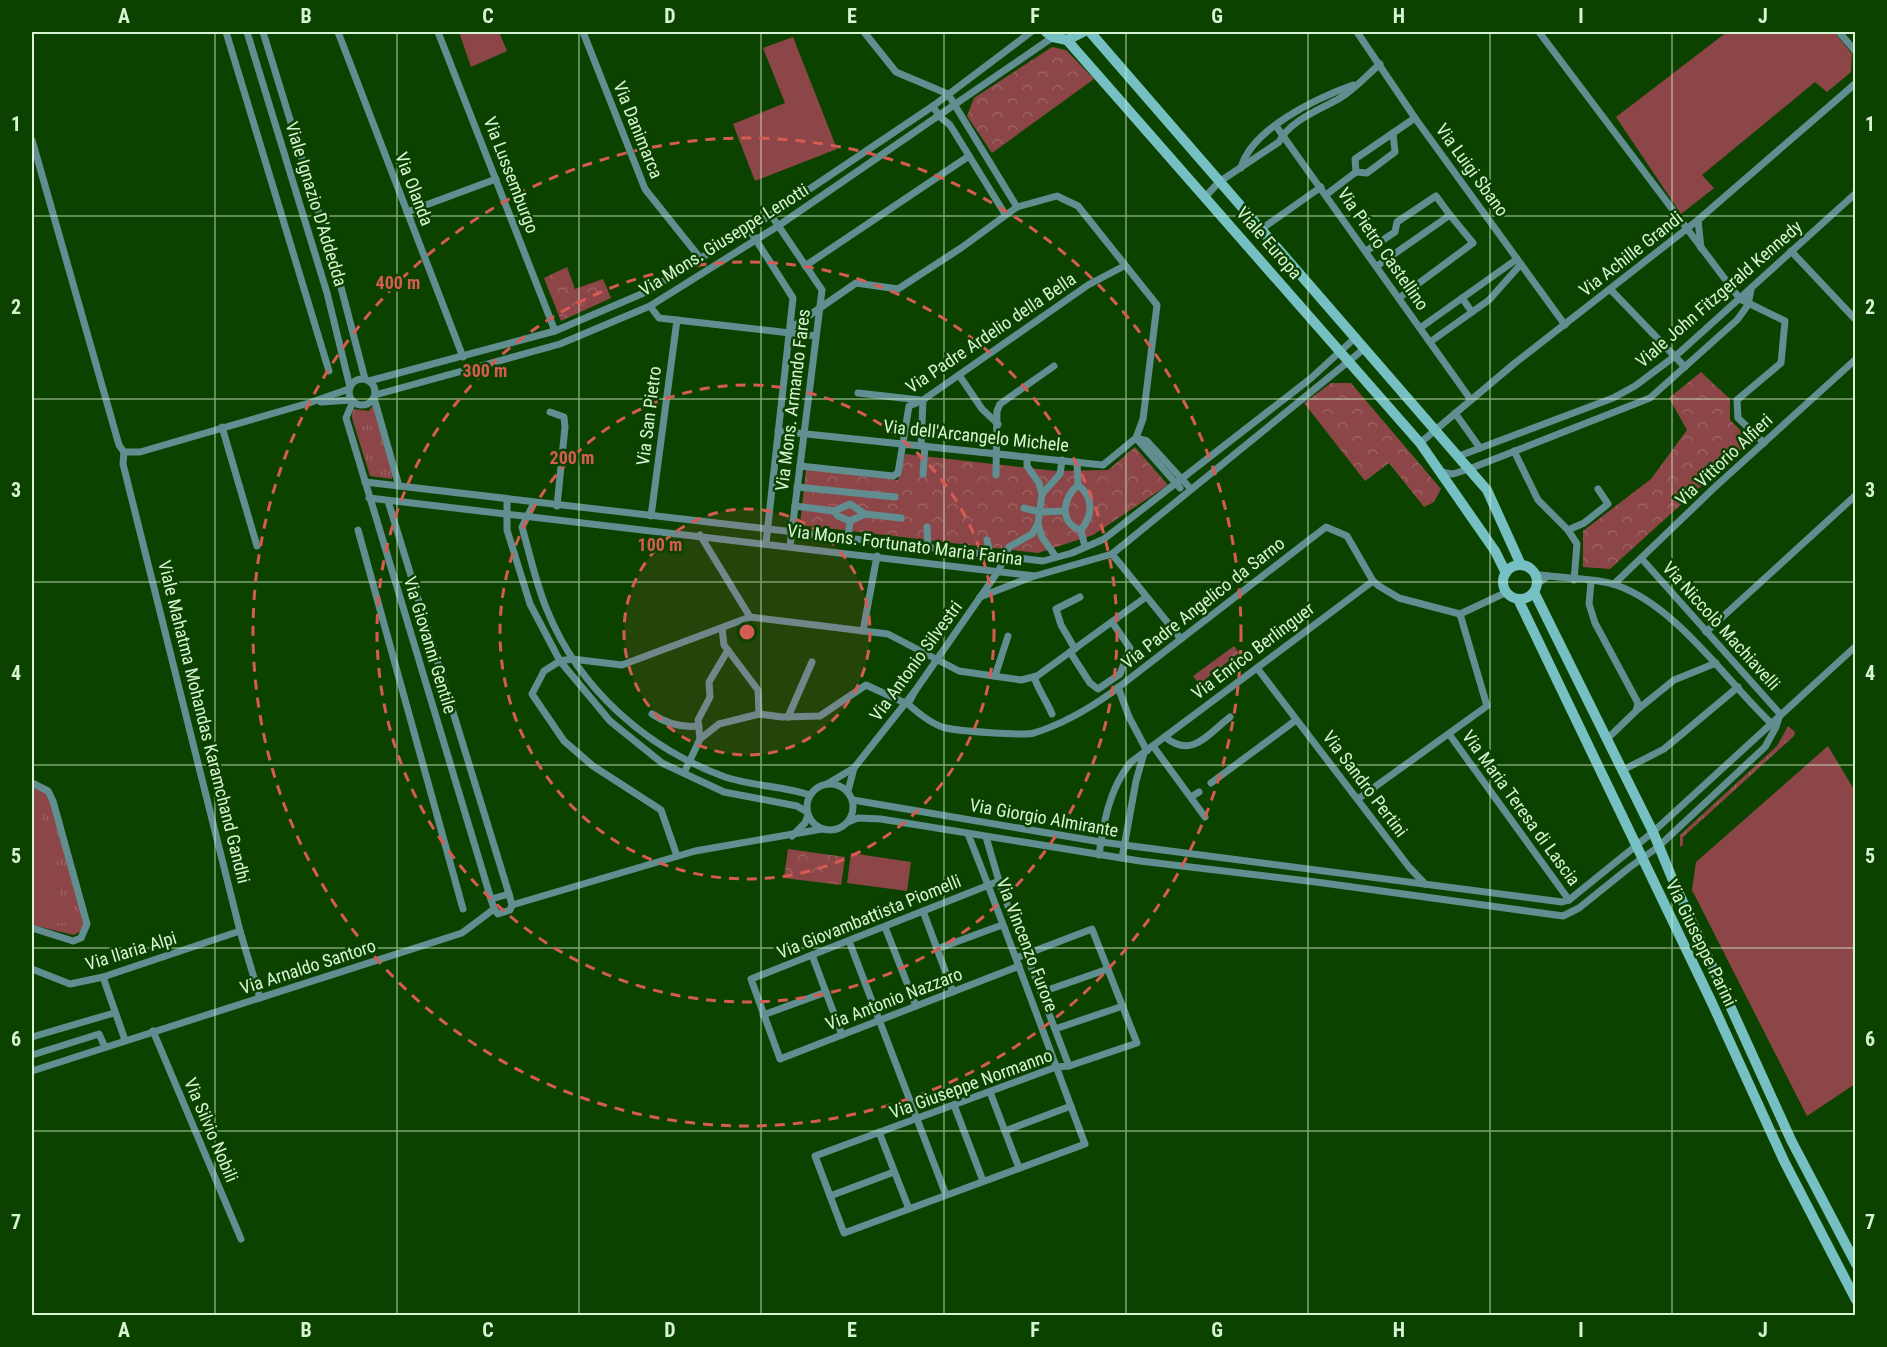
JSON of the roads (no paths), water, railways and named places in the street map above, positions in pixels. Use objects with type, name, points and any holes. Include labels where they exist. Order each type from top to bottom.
[{"type":"street","name":"Viale Ignazio D'Addedda","points":[[226,32],[329,371]]},
{"type":"street","name":"Viale Ignazio D'Addedda","points":[[247,32],[332,311],[350,388]]},
{"type":"street","name":"Via Olanda","points":[[338,32],[463,357]]},
{"type":"street","name":"Via Lussemburgo","points":[[438,32],[555,331]]},
{"type":"street","name":"Via Danimarca","points":[[583,32],[645,189],[701,259]]},
{"type":"street","points":[[864,32],[896,72],[948,94],[1017,207]]},
{"type":"street","points":[[124,452],[140,452],[309,403],[350,388],[356,381],[463,357],[555,331],[646,292],[771,215],[933,106],[1031,32]]},
{"type":"street","points":[[1049,34],[1067,40],[1083,32]]},
{"type":"street","name":"Viale Europa","points":[[1090,32],[1459,456]]},
{"type":"street","name":"Via Luigi Sbano","points":[[1357,32],[1415,118],[1565,325]]},
{"type":"street","points":[[1539,32],[1740,300],[1785,321],[1780,363],[1737,400],[1738,418],[1764,443]]},
{"type":"street","points":[[1839,32],[1856,52]]},
{"type":"street","name":"Viale Ignazio D'Addedda","points":[[264,34],[315,197],[367,380]]},
{"type":"street","points":[[250,41],[264,34]]},
{"type":"street","name":"Via Mons. Giuseppe Lenotti","points":[[375,397],[560,344],[650,306],[778,226],[954,107],[1049,34]]},
{"type":"street","name":"Viale Europa","points":[[1067,40],[1340,349],[1420,443],[1440,472]]},
{"type":"street","points":[[1206,195],[1219,182],[1279,142],[1283,134],[1320,108],[1342,97],[1380,64]]},
{"type":"street","name":"Via Achille Grandi","points":[[1420,443],[1698,220],[1856,83]]},
{"type":"street","points":[[1241,168],[1245,153],[1276,126],[1315,100],[1355,84]]},
{"type":"street","points":[[933,106],[939,116],[950,125],[1005,214]]},
{"type":"street","name":"Via Pietro Castellino","points":[[1393,133],[1395,152],[1367,173],[1356,172],[1355,159],[1393,133],[1415,118]]},
{"type":"street","name":"Via Pietro Castellino","points":[[1276,126],[1327,194],[1471,400]]},
{"type":"street","name":"Viale Mahatma Mohandas Karamchand Gandhi","points":[[32,140],[119,445],[124,452],[123,464],[240,931],[261,998]]},
{"type":"street","points":[[805,266],[971,158],[984,154]]},
{"type":"street","points":[[1327,194],[1356,172]]},
{"type":"street","points":[[407,212],[496,179]]},
{"type":"street","name":"Via Pietro Castellino","points":[[1260,230],[1321,186]]},
{"type":"street","name":"Viale John Fitzgerald Kennedy","points":[[1459,456],[1613,398],[1635,386],[1675,357],[1856,193]]},
{"type":"street","points":[[791,330],[856,283],[898,289],[961,248],[1005,214],[1017,207],[1057,196],[1078,206],[1157,305],[1143,419],[1136,438],[1147,441],[1187,491]]},
{"type":"street","points":[[1366,251],[1395,232],[1397,222],[1436,196],[1473,243],[1399,298]]},
{"type":"street","points":[[300,202],[315,197]]},
{"type":"street","name":"Via Mons. Armando Fares","points":[[771,215],[822,290],[790,546]]},
{"type":"street","points":[[1377,266],[1450,215]]},
{"type":"street","points":[[1698,220],[1701,250]]},
{"type":"street","name":"Via Mons. Armando Fares","points":[[749,229],[794,298],[766,543]]},
{"type":"street","points":[[1791,251],[1856,321]]},
{"type":"street","points":[[1430,342],[1490,300],[1519,261]]},
{"type":"street","name":"Via Pietro Castellino","points":[[1420,328],[1519,261]]},
{"type":"street","name":"Via Padre Ardelio della Bella","points":[[904,444],[909,406],[923,400],[1088,285],[1124,266]]},
{"type":"street","points":[[1748,305],[1751,289]]},
{"type":"street","points":[[1610,290],[1685,367]]},
{"type":"street","points":[[1462,298],[1472,312]]},
{"type":"street","name":"Viale John Fitzgerald Kennedy","points":[[1440,472],[1453,474],[1470,469],[1650,398],[1737,320],[1748,305]]},
{"type":"street","points":[[650,306],[659,318],[791,330],[816,336]]},
{"type":"street","name":"Via San Pietro","points":[[651,516],[677,320]]},
{"type":"street","name":"Via Mons. Fortunato Maria Farina","points":[[365,482],[1043,561],[1104,539],[1310,379],[1340,349],[1356,337]]},
{"type":"street","name":"Via Mons. Fortunato Maria Farina","points":[[369,498],[528,514],[1035,576],[1112,554],[1187,491],[1328,381],[1365,348]]},
{"type":"street","name":"Via Vittorio Alfieri","points":[[1614,584],[1856,359]]},
{"type":"street","points":[[996,476],[997,411],[1000,404],[1054,366]]},
{"type":"street","points":[[959,375],[982,410],[998,424]]},
{"type":"street","points":[[367,380],[375,387],[375,397],[399,486]]},
{"type":"street","points":[[350,388],[352,401]]},
{"type":"street","points":[[858,393],[923,400],[923,474]]},
{"type":"street","points":[[309,403],[352,401],[364,405],[375,397]]},
{"type":"street","name":"Via Giovanni Gentile","points":[[352,401],[346,418],[494,909]]},
{"type":"street","points":[[549,412],[564,417],[565,427],[557,506]]},
{"type":"street","points":[[1455,413],[1480,448]]},
{"type":"street","points":[[222,427],[257,546]]},
{"type":"street","name":"Via dell'Arcangelo Michele","points":[[778,430],[1103,465],[1136,438]]},
{"type":"street","points":[[800,466],[893,476],[898,473],[904,444]]},
{"type":"street","points":[[1514,451],[1538,500],[1568,530],[1577,544],[1574,580]]},
{"type":"street","points":[[1459,456],[1487,490],[1521,565],[1534,574],[1535,588],[1653,832],[1791,1140],[1856,1264]]},
{"type":"street","points":[[1004,556],[1009,547],[1032,534],[1038,524],[1042,494],[1039,483],[1027,466],[1027,457]]},
{"type":"street","points":[[1042,494],[1060,474],[1062,460]]},
{"type":"street","points":[[1077,462],[1078,485],[1089,498],[1091,507],[1087,523],[1081,530]]},
{"type":"street","points":[[1440,472],[1495,551],[1506,573]]},
{"type":"street","points":[[1078,485],[1070,492],[1065,511],[1070,524],[1081,530],[1085,547]]},
{"type":"street","points":[[797,487],[895,497]]},
{"type":"street","points":[[1568,530],[1584,523],[1608,504],[1598,489]]},
{"type":"street","points":[[850,504],[851,493]]},
{"type":"street","points":[[1706,632],[1856,495]]},
{"type":"street","points":[[507,500],[507,530],[530,604],[560,661],[610,721],[662,763],[724,792],[797,806],[822,829]]},
{"type":"street","name":"Via Giovanni Gentile","points":[[388,501],[512,906]]},
{"type":"street","points":[[534,503],[522,527],[547,610],[572,659],[616,713],[689,763],[728,778],[810,795]]},
{"type":"street","points":[[795,506],[834,511],[850,504]]},
{"type":"street","points":[[850,504],[865,514],[902,518]]},
{"type":"street","points":[[1024,508],[1040,512],[1065,511]]},
{"type":"street","points":[[834,511],[838,516],[850,521],[865,514]]},
{"type":"street","points":[[848,539],[850,521]]},
{"type":"street","points":[[1038,524],[1042,537],[1056,557]]},
{"type":"street","points":[[927,527],[928,548]]},
{"type":"street","name":"Via Padre Angelico da Sarno","points":[[915,691],[908,704],[919,714],[945,728],[1031,734],[1080,714],[1326,527],[1347,536],[1373,581],[1399,598],[1460,614]]},
{"type":"street","name":"Via Giovanni Gentile","points":[[358,530],[463,909]]},
{"type":"street","points":[[700,535],[750,617]]},
{"type":"street","points":[[987,540],[990,555]]},
{"type":"street","points":[[1112,554],[1181,639]]},
{"type":"street","points":[[863,631],[877,556]]},
{"type":"street","name":"Via Antonio Silvestri","points":[[848,792],[855,768],[915,691],[999,570],[1004,556]]},
{"type":"street","name":"Via Niccolò Machiavelli","points":[[1641,558],[1780,714]]},
{"type":"street","points":[[1521,565],[1513,566],[1506,573],[1503,582],[1506,592],[1518,598],[1526,597],[1548,576]]},
{"type":"street","name":"Via Niccolò Machiavelli","points":[[1534,574],[1614,584],[1642,596],[1716,663],[1774,725]]},
{"type":"street","points":[[980,597],[1035,576]]},
{"type":"street","name":"Via Enrico Berlinguer","points":[[1099,855],[1110,796],[1118,778],[1131,762],[1373,581]]},
{"type":"street","points":[[1591,582],[1589,604],[1595,623],[1638,703],[1636,711]]},
{"type":"street","points":[[1358,799],[1487,706],[1460,614],[1506,592]]},
{"type":"street","points":[[1080,597],[1056,609],[1060,625],[1089,684],[1098,689],[1120,674],[1130,648],[1112,622]]},
{"type":"street","points":[[678,856],[661,810],[592,766],[564,741],[542,713],[532,694],[544,671],[560,661],[572,659],[622,666],[750,617],[888,634],[959,671],[1021,681],[1034,677],[1146,597]]},
{"type":"street","name":"Via Giuseppe Parini","points":[[1518,598],[1784,1161],[1856,1300]]},
{"type":"street","points":[[722,628],[728,650],[758,690],[759,714]]},
{"type":"street","points":[[995,676],[1008,636]]},
{"type":"street","points":[[1122,858],[1563,916],[1579,908],[1658,847],[1765,747],[1780,714],[1856,646]]},
{"type":"street","points":[[700,740],[698,720],[710,697],[709,682],[728,650]]},
{"type":"street","points":[[788,717],[812,662]]},
{"type":"street","points":[[1607,739],[1636,711],[1674,680],[1716,663]]},
{"type":"street","name":"Via Sandro Pertini","points":[[1257,668],[1409,867],[1426,885]]},
{"type":"street","points":[[1034,677],[1040,694],[1052,714]]},
{"type":"street","points":[[684,773],[700,740],[720,724],[759,714],[788,717],[820,716],[866,686],[905,703]]},
{"type":"street","points":[[1118,687],[1145,752],[1124,845],[1556,903],[1569,900],[1635,844],[1653,832],[1774,725]]},
{"type":"street","points":[[1623,770],[1664,749],[1738,687]]},
{"type":"street","points":[[652,714],[665,723],[687,727],[699,726]]},
{"type":"street","points":[[1165,737],[1182,748],[1192,747],[1230,717]]},
{"type":"street","points":[[1211,783],[1296,720]]},
{"type":"street","name":"Via Maria Teresa di Lascia","points":[[1449,734],[1569,900]]},
{"type":"street","points":[[1153,746],[1205,817]]},
{"type":"street","name":"Via Antonio Silvestri","points":[[827,784],[855,768]]},
{"type":"street","points":[[32,783],[48,791],[53,801],[87,924],[81,938],[73,941],[32,928]]},
{"type":"street","points":[[494,909],[498,914],[510,910],[512,906],[695,851],[792,836],[822,829],[838,829],[849,822],[854,808],[853,800],[848,792],[838,785],[827,784],[816,788],[810,795],[805,823],[792,836]]},
{"type":"street","points":[[1191,797],[1199,792]]},
{"type":"street","name":"Via Giorgio Almirante","points":[[849,822],[858,818],[881,819],[1122,858],[1124,845],[853,800]]},
{"type":"street","name":"Via Vincenzo Furore","points":[[968,834],[1085,1144],[1019,1168]]},
{"type":"street","name":"Via Vincenzo Furore","points":[[986,837],[999,881],[1069,1066]]},
{"type":"street","points":[[1396,880],[1406,873],[1409,867]]},
{"type":"street","name":"Via Giovambattista Piomelli","points":[[763,1015],[751,980],[999,881]]},
{"type":"street","points":[[491,898],[509,894]]},
{"type":"street","name":"Via Arnaldo Santoro","points":[[32,1071],[462,933],[494,909]]},
{"type":"street","points":[[923,911],[953,992]]},
{"type":"street","points":[[937,949],[1002,925]]},
{"type":"street","points":[[885,927],[916,1006]]},
{"type":"street","points":[[1016,958],[1092,929],[1123,1006],[1055,1029]]},
{"type":"street","name":"Via Ilaria Alpi","points":[[32,969],[70,984],[103,977],[240,931]]},
{"type":"street","points":[[849,941],[946,1195]]},
{"type":"street","points":[[812,955],[842,1035]]},
{"type":"street","name":"Via Antonio Nazzaro","points":[[763,1015],[780,1059],[1019,966]]},
{"type":"street","points":[[1041,992],[1108,969]]},
{"type":"street","points":[[103,977],[124,1040]]},
{"type":"street","points":[[763,1015],[826,993]]},
{"type":"street","name":"Via Giuseppe Normanno","points":[[830,1196],[815,1156],[1056,1067],[1069,1066],[1137,1043],[1123,1006]]},
{"type":"street","points":[[32,1037],[114,1013]]},
{"type":"street","name":"Via Silvio Nobili","points":[[153,1031],[241,1239]]},
{"type":"street","points":[[32,1055],[99,1034],[105,1047]]},
{"type":"street","points":[[1749,1084],[1764,1078]]},
{"type":"street","points":[[894,1172],[830,1196],[844,1233],[1019,1168],[990,1092]]},
{"type":"street","points":[[954,1105],[983,1181]]},
{"type":"street","points":[[1005,1131],[1071,1106]]},
{"type":"street","points":[[879,1132],[909,1209]]}]
